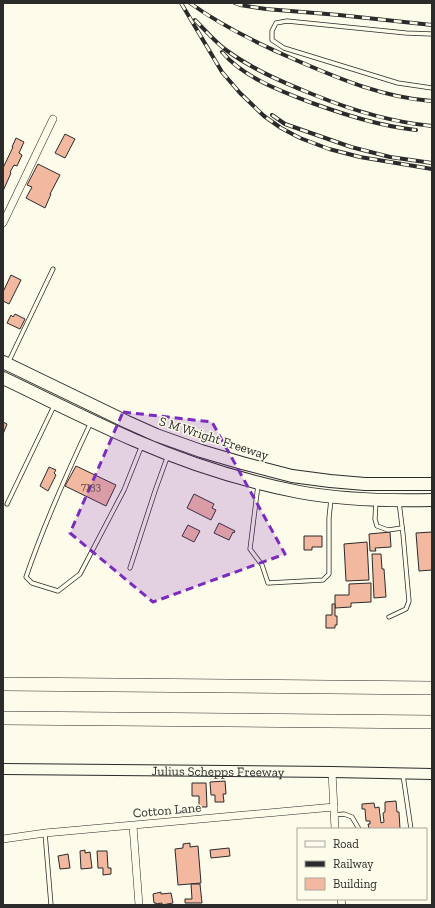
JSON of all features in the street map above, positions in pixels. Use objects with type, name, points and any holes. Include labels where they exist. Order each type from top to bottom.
[{"type":"highway","points":[[3,684],[432,688]]},
{"type":"highway","points":[[3,718],[432,722]]},
{"type":"main road","name":"S M Wright Freeway","points":[[5,363],[156,435],[201,451],[242,463],[292,476],[330,481],[371,484],[432,484]]},
{"type":"main road","points":[[3,378],[142,444],[208,468],[300,492],[376,500],[432,500]]},
{"type":"main road","name":"Julius Schepps Freeway","points":[[3,770],[432,774]]},
{"type":"street","points":[[3,224],[54,119]]},
{"type":"street","points":[[332,772],[336,828]]},
{"type":"street","name":"Cotton Lane","points":[[3,839],[45,833],[334,807]]},
{"type":"street","points":[[133,826],[139,905]]},
{"type":"lane","points":[[432,34],[406,33],[287,21],[276,23],[272,31],[272,40],[284,48],[398,83],[432,88]]},
{"type":"lane","points":[[5,363],[53,269]]},
{"type":"lane","points":[[7,504],[55,403]]},
{"type":"lane","points":[[92,421],[37,543],[26,577],[32,583],[58,591],[80,574],[124,490],[142,444]]},
{"type":"lane","points":[[130,568],[168,454]]},
{"type":"lane","points":[[258,482],[250,549],[262,565],[268,582],[323,580],[329,574],[329,518],[332,496]]},
{"type":"lane","points":[[376,500],[375,519],[378,526],[388,530],[402,528]]},
{"type":"lane","points":[[389,617],[406,609],[409,601],[399,501]]},
{"type":"lane","points":[[403,774],[411,828]]},
{"type":"lane","points":[[334,815],[344,814],[352,817],[358,828]]},
{"type":"lane","points":[[45,833],[51,905]]},
{"type":"highlighted area","points":[[123,412],[212,422],[285,554],[153,602],[70,533]]},
{"type":"building","points":[[65,134],[75,139],[65,158],[55,153]]},
{"type":"building","points":[[16,138],[24,142],[19,153],[22,155],[17,166],[14,165],[10,172],[11,173],[3,191],[3,168]]},
{"type":"building","points":[[38,164],[60,175],[50,194],[45,208],[26,198],[32,187],[27,185]]},
{"type":"building","points":[[11,275],[21,280],[9,304],[3,301],[3,292]]},
{"type":"building","points":[[15,314],[25,319],[20,329],[7,323],[11,315],[13,317]]},
{"type":"building","points":[[3,422],[7,424],[3,434]]},
{"type":"building","points":[[76,466],[116,485],[106,506],[65,486]]},
{"type":"building","points":[[49,467],[56,470],[54,473],[56,475],[48,491],[40,486]]},
{"type":"building","points":[[194,494],[214,504],[212,508],[216,510],[211,520],[187,508]]},
{"type":"building","points":[[219,523],[235,531],[229,540],[214,533]]},
{"type":"building","points":[[188,525],[200,531],[194,542],[182,536]]},
{"type":"building","points":[[390,532],[391,547],[375,548],[376,551],[370,551],[369,534]]},
{"type":"building","points":[[432,532],[432,570],[419,571],[416,533]]},
{"type":"building","points":[[304,536],[322,536],[322,547],[312,547],[312,550],[304,550]]},
{"type":"building","points":[[367,542],[369,580],[346,581],[344,544]]},
{"type":"building","points":[[372,554],[381,554],[382,569],[384,569],[386,597],[374,598]]},
{"type":"building","points":[[371,583],[371,602],[351,603],[351,607],[335,608],[335,595],[349,595],[349,584]]},
{"type":"building","points":[[332,604],[335,604],[337,625],[335,625],[335,628],[326,628],[326,615],[332,615]]},
{"type":"building","points":[[225,781],[226,794],[223,794],[224,802],[215,802],[215,795],[211,795],[210,782]]},
{"type":"building","points":[[192,783],[206,783],[207,807],[199,807],[199,796],[192,796]]},
{"type":"building","points":[[396,801],[397,812],[399,812],[400,828],[369,828],[368,824],[370,824],[370,821],[366,821],[365,809],[362,809],[362,804],[374,803],[375,808],[379,807],[381,823],[384,822],[383,813],[385,812],[385,802]]},
{"type":"building","points":[[190,843],[190,847],[198,846],[201,883],[178,885],[175,849],[183,848],[183,844]]},
{"type":"building","points":[[229,848],[230,856],[211,858],[210,850]]},
{"type":"building","points":[[85,850],[85,853],[90,852],[92,868],[81,869],[80,851]]},
{"type":"building","points":[[97,851],[107,851],[108,868],[111,868],[111,874],[103,875],[103,868],[98,868]]},
{"type":"building","points":[[68,854],[70,868],[60,869],[58,856]]},
{"type":"building","points":[[191,884],[200,884],[202,903],[185,903],[185,899],[192,899]]},
{"type":"building","points":[[161,892],[161,894],[171,893],[173,903],[162,905],[162,903],[154,903],[153,894]]},
{"type":"railway","points":[[181,3],[222,72],[240,93],[264,116],[281,128],[300,138],[329,149],[360,157],[432,169]]},
{"type":"railway","points":[[190,3],[242,35],[284,55],[330,74],[380,92],[432,101]]},
{"type":"railway","points":[[235,3],[266,9],[432,25]]},
{"type":"railway","points":[[195,20],[226,50],[246,63],[278,80],[356,110],[401,122],[432,126]]},
{"type":"railway","points":[[222,52],[241,69],[264,83],[288,94],[363,120],[416,130]]},
{"type":"railway","points":[[272,115],[285,124],[351,147],[390,157],[432,163]]}]
